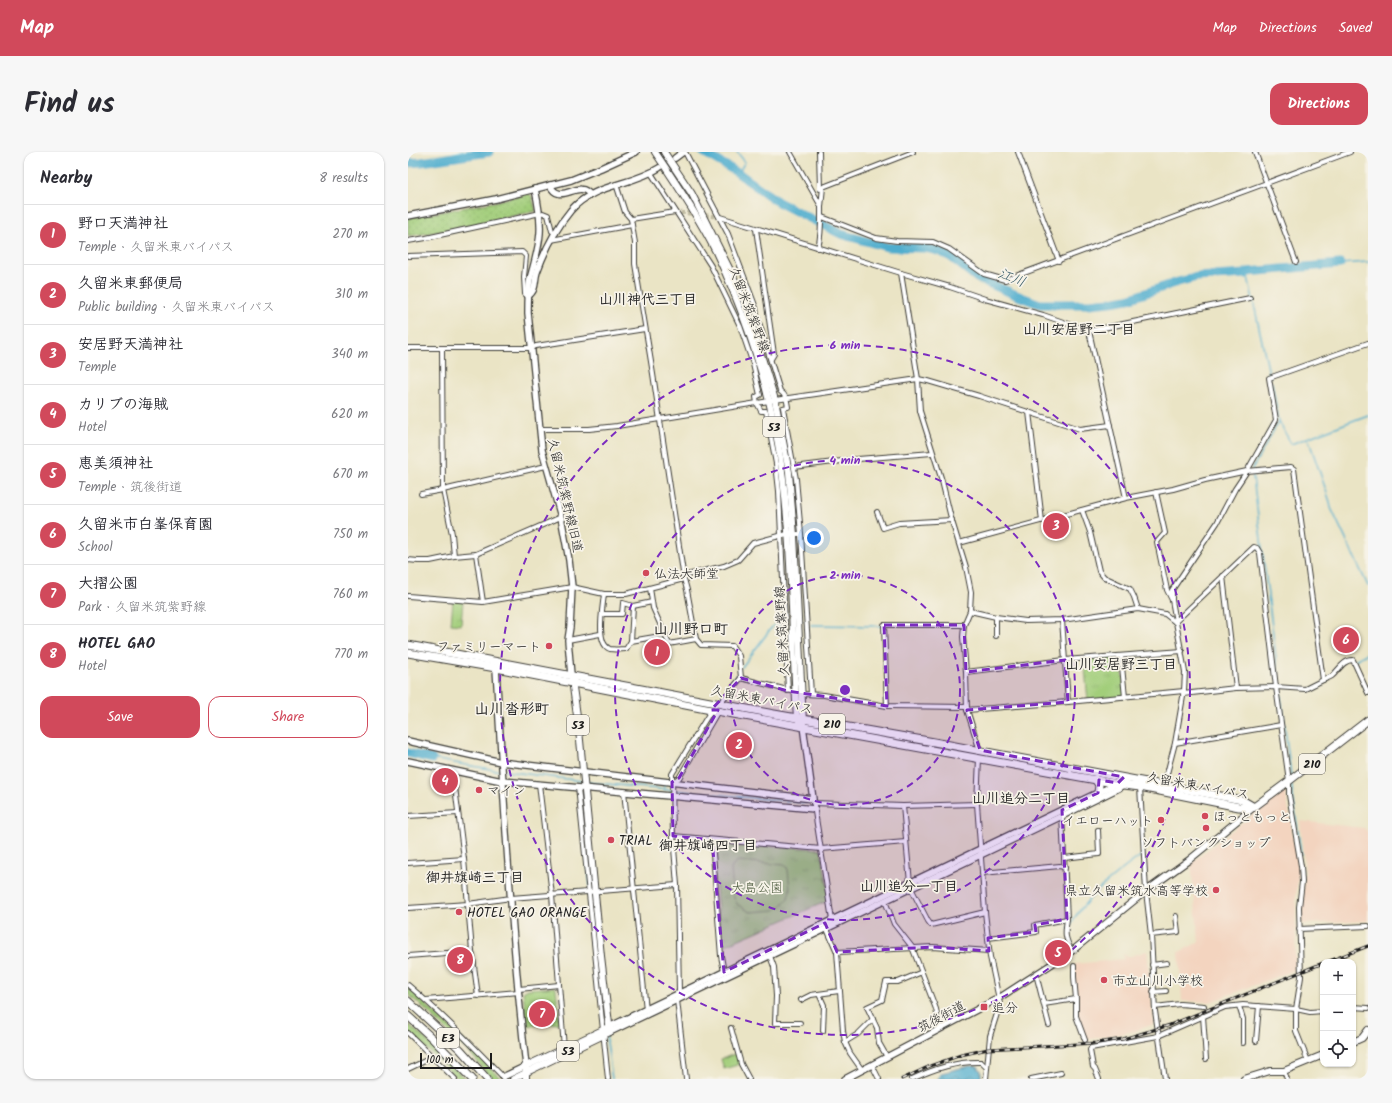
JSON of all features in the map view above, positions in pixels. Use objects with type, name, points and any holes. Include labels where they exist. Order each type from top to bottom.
[{"type":"highway","name":"久留米東バイパス","points":[[408,645],[571,675],[716,708]]},
{"type":"highway","name":"久留米東バイパス","points":[[408,653],[716,708],[980,750],[1123,781],[1163,788],[1239,807],[1254,807]]},
{"type":"highway","name":"210","points":[[1254,807],[1368,720]]},
{"type":"highway","name":"久留米東バイパス","points":[[801,721],[980,758],[1095,779],[1123,781],[1140,787],[1163,788]]},
{"type":"highway","points":[[1095,779],[1099,785],[1098,793]]},
{"type":"highway","name":"E3","points":[[408,1001],[460,1049],[487,1078]]},
{"type":"highway","name":"E3","points":[[408,1016],[471,1078]]},
{"type":"highway","points":[[408,1021],[471,1078]]},
{"type":"main road","name":"久留米筑紫野線","points":[[655,152],[671,176],[714,250],[740,308],[772,401]]},
{"type":"main road","name":"久留米筑紫野線","points":[[664,152],[692,194],[732,274],[745,303],[764,359],[772,401],[789,472],[803,694],[801,721]]},
{"type":"main road","name":"久留米筑紫野線","points":[[794,534],[796,692],[801,721]]},
{"type":"main road","name":"53","points":[[571,675],[579,730],[583,773],[581,787],[592,891],[601,956],[607,1031]]},
{"type":"main road","name":"53","points":[[527,1069],[564,1048],[607,1031]]},
{"type":"main road","name":"53","points":[[527,1069],[607,1031]]},
{"type":"main road","points":[[1356,1041],[1362,1038],[1368,1031]]},
{"type":"main road","points":[[1244,1079],[1270,1071],[1284,1071],[1320,1056]]},
{"type":"main road","points":[[526,1079],[527,1069]]},
{"type":"street","points":[[408,216],[482,202],[571,180],[636,152]]},
{"type":"street","points":[[675,158],[684,152],[720,217],[736,252],[756,308],[757,316],[780,391],[785,394],[788,407],[783,408],[796,479],[794,534],[811,694]]},
{"type":"street","points":[[790,152],[821,207]]},
{"type":"street","points":[[818,248],[822,218],[819,152]]},
{"type":"street","points":[[821,207],[823,187],[914,152]]},
{"type":"street","points":[[1018,152],[1059,261]]},
{"type":"street","points":[[1255,152],[1296,262]]},
{"type":"street","points":[[822,218],[876,238],[897,241],[933,242],[949,248],[984,274],[1005,280],[1350,152]]},
{"type":"street","name":"久留米筑紫野線旧道","points":[[528,296],[532,294],[535,289],[536,276],[544,253],[551,240],[571,211],[581,200],[616,184],[651,173],[659,168]]},
{"type":"street","points":[[651,173],[711,266],[740,326],[753,364],[760,394],[756,397],[757,403],[761,411],[766,411],[776,464],[779,491],[788,691]]},
{"type":"street","points":[[616,184],[625,212],[631,219],[636,243],[635,264],[645,329],[654,374],[659,419],[683,577],[687,590],[696,640],[702,646],[732,646],[739,656],[741,678],[716,708],[672,774],[671,796],[677,884],[679,992],[677,1000],[686,1079]]},
{"type":"street","points":[[550,185],[552,190],[556,193],[562,194],[584,189],[590,195]]},
{"type":"street","name":"久留米筑紫野線旧道","points":[[535,189],[540,219],[540,233],[530,280],[528,313],[542,450],[561,517],[569,560],[572,587],[568,640],[571,675]]},
{"type":"street","points":[[631,219],[676,212]]},
{"type":"street","points":[[543,213],[548,215],[552,231],[556,233]]},
{"type":"street","points":[[408,241],[536,214]]},
{"type":"street","points":[[720,217],[985,299],[1042,315],[1089,331],[1250,298]]},
{"type":"street","points":[[551,240],[632,225]]},
{"type":"street","points":[[756,229],[774,354],[771,359]]},
{"type":"street","points":[[408,256],[522,252],[526,256],[524,277],[525,294],[528,296]]},
{"type":"street","points":[[901,273],[918,379],[920,411],[942,481],[966,567],[971,592],[970,611],[964,625],[963,637],[967,708],[980,750],[977,804],[980,852],[989,952],[1000,1004],[990,1036],[986,1079]]},
{"type":"street","points":[[408,348],[532,348],[536,346],[645,329]]},
{"type":"street","points":[[1089,331],[1126,498]]},
{"type":"street","points":[[1163,788],[1174,743],[1184,692],[1186,672],[1175,622],[1172,590],[1217,523],[1276,420],[1269,378],[1368,343]]},
{"type":"street","points":[[442,348],[443,490],[452,534],[454,556]]},
{"type":"street","points":[[541,429],[589,429],[618,426],[757,403],[918,379],[965,391],[1080,429],[1110,426]]},
{"type":"street","points":[[1028,412],[1042,521]]},
{"type":"street","points":[[794,467],[858,459],[932,453]]},
{"type":"street","points":[[421,494],[546,466]]},
{"type":"street","points":[[959,543],[1126,498],[1248,471],[1291,467],[1294,469],[1323,680]]},
{"type":"street","points":[[1156,492],[1165,534],[1157,542],[1167,590],[1172,600]]},
{"type":"street","points":[[1082,510],[1090,532],[1099,571],[1104,577],[1130,590],[1138,609]]},
{"type":"street","points":[[877,512],[883,528],[899,523],[952,520]]},
{"type":"street","points":[[408,560],[430,561],[454,556],[476,554],[561,517]]},
{"type":"street","points":[[408,596],[483,602],[572,587],[604,594],[626,594],[724,566],[738,560],[753,544],[780,536],[794,534]]},
{"type":"street","points":[[1175,622],[1254,547],[1257,548],[1260,553],[1289,781],[1289,795],[1301,866],[1302,882],[1299,907],[1301,978],[1296,1009],[1296,1031],[1308,1061]]},
{"type":"street","points":[[476,554],[483,602]]},
{"type":"street","points":[[1223,576],[1236,688]]},
{"type":"street","points":[[650,588],[653,608],[669,644],[696,640]]},
{"type":"street","points":[[604,594],[600,634],[606,647],[610,649],[626,649],[631,641],[633,606]]},
{"type":"street","points":[[602,614],[622,614],[623,603],[633,606],[652,602]]},
{"type":"street","points":[[970,611],[996,617],[1026,621],[1062,620],[1138,609],[1165,614],[1175,622]]},
{"type":"street","points":[[996,617],[996,636]]},
{"type":"street","points":[[1062,620],[1068,702]]},
{"type":"street","points":[[887,706],[884,625],[964,625]]},
{"type":"street","points":[[568,640],[600,634]]},
{"type":"street","points":[[631,641],[666,635]]},
{"type":"street","points":[[966,672],[1065,660],[1182,651]]},
{"type":"street","points":[[1121,656],[1125,697]]},
{"type":"street","points":[[803,694],[887,706],[967,708],[1068,702],[1236,688],[1276,687],[1305,689],[1332,676],[1340,667],[1350,660],[1353,660],[1368,693]]},
{"type":"street","points":[[496,668],[502,781],[511,898],[527,1069]]},
{"type":"street","points":[[741,678],[796,692]]},
{"type":"street","points":[[672,782],[679,778],[716,708]]},
{"type":"street","points":[[801,721],[832,920],[827,929]]},
{"type":"street","points":[[1174,743],[1281,724]]},
{"type":"street","points":[[408,741],[502,762],[583,773],[672,782],[814,804]]},
{"type":"street","points":[[408,761],[502,781],[671,796],[814,804],[903,806],[977,804]]},
{"type":"street","points":[[453,771],[464,859],[472,951],[478,996]]},
{"type":"street","points":[[1062,813],[1123,781]]},
{"type":"street","points":[[647,1012],[679,992],[832,920],[911,885],[1062,813],[1123,781]]},
{"type":"street","points":[[539,784],[552,895],[564,1048]]},
{"type":"street","points":[[1140,787],[1146,891],[1151,935],[1154,1007],[1165,1079]]},
{"type":"street","points":[[624,791],[647,1012]]},
{"type":"street","points":[[903,806],[911,885],[925,916],[931,925],[985,912]]},
{"type":"street","name":"筑後街道","points":[[845,1079],[999,998],[1072,951],[1146,891],[1189,860],[1254,807]]},
{"type":"street","points":[[408,816],[458,813]]},
{"type":"street","points":[[1062,813],[1067,919],[1065,934],[1066,940],[1072,951]]},
{"type":"street","points":[[1064,858],[1099,854],[1098,830]]},
{"type":"street","points":[[673,836],[821,849],[906,842]]},
{"type":"street","points":[[712,840],[721,956],[724,972]]},
{"type":"street","points":[[408,863],[464,859]]},
{"type":"street","points":[[982,873],[1060,866],[1065,868]]},
{"type":"street","points":[[408,908],[468,904],[511,898],[677,884]]},
{"type":"street","points":[[608,1079],[607,1031],[677,1000],[827,929],[884,901],[911,885]]},
{"type":"street","points":[[884,901],[894,924],[912,947],[936,1009],[940,1029]]},
{"type":"street","points":[[1151,935],[1178,932],[1176,916]]},
{"type":"street","points":[[988,938],[1036,932],[1035,925],[1067,919]]},
{"type":"street","points":[[1299,929],[1368,926]]},
{"type":"street","points":[[827,929],[837,952],[839,992],[842,1008],[842,1031],[850,1053],[862,1070]]},
{"type":"street","points":[[837,952],[912,947],[933,947],[989,952]]},
{"type":"street","points":[[408,956],[472,951]]},
{"type":"street","points":[[770,956],[774,967],[776,996],[775,1023],[800,1023]]},
{"type":"street","points":[[1152,965],[1167,963]]},
{"type":"street","points":[[1074,966],[1076,1016],[1084,1040]]},
{"type":"street","points":[[886,1057],[879,1043],[877,1028],[868,1007],[882,1000],[886,982],[898,982],[922,972]]},
{"type":"street","points":[[1036,974],[1049,1025]]},
{"type":"street","points":[[426,1000],[478,996],[559,984]]},
{"type":"street","points":[[408,985],[472,1044],[504,1078],[527,1069]]},
{"type":"street","points":[[1153,992],[1166,991]]},
{"type":"street","points":[[801,1000],[811,995],[839,992]]},
{"type":"street","points":[[819,994],[824,1005],[823,1031]]},
{"type":"street","points":[[1044,1004],[1076,999]]},
{"type":"street","points":[[1154,1007],[1180,1004],[1204,1006]]},
{"type":"street","points":[[1239,1006],[1243,1019],[1243,1044]]},
{"type":"street","points":[[1256,1041],[1259,1006]]},
{"type":"street","points":[[1100,1079],[1093,1067],[1090,1050],[1091,1048],[1158,1036],[1225,1007],[1259,1006],[1296,1009],[1310,1012],[1320,1010]]},
{"type":"street","points":[[1356,1007],[1368,1008]]},
{"type":"street","points":[[1203,1016],[1206,1059]]},
{"type":"street","points":[[845,1042],[858,1034],[873,1019]]},
{"type":"street","points":[[731,1028],[741,1064],[749,1079]]},
{"type":"street","points":[[408,1033],[455,1079]]},
{"type":"street","points":[[408,1069],[433,1057]]},
{"type":"street","points":[[912,1079],[935,1070],[967,1061],[981,1062],[986,1068]]},
{"type":"street","points":[[872,1065],[879,1079]]},
{"type":"street","points":[[512,1079],[527,1069]]},
{"type":"street","points":[[1284,1071],[1287,1079]]},
{"type":"street","points":[[1031,1079],[1061,1073]]},
{"type":"highlighted area","points":[[884,625],[964,625],[966,672],[1065,660],[1068,702],[967,710],[980,750],[1124,777],[1118,783],[1099,780],[1098,793],[1062,810],[1067,919],[1035,925],[1036,932],[988,938],[989,951],[933,947],[837,952],[825,923],[724,972],[712,840],[673,836],[672,782],[679,778],[718,710],[711,710],[741,678],[788,691],[887,706]]},
{"type":"shaded area","points":[[1285,789],[1299,870],[1296,896],[1295,970],[1210,1002],[1182,1001],[1179,952],[1199,942],[1191,863]]},
{"type":"shaded area","points":[[1300,821],[1364,828],[1368,832],[1368,921],[1302,924],[1301,909],[1305,873]]},
{"type":"shaded area","points":[[1147,951],[1154,1024],[1135,1031],[1086,1040],[1076,1016],[1074,977],[1075,964],[1124,959],[1123,954],[1131,956]]},
{"type":"green space","points":[[529,193],[532,197],[536,211],[437,232],[408,236],[408,218],[494,202]]},
{"type":"green space","points":[[453,600],[463,601],[461,625],[451,624]]},
{"type":"green space","points":[[1121,656],[1125,697],[1088,701],[1084,659]]},
{"type":"green space","name":"大島公園","points":[[712,840],[722,840],[737,844],[821,849],[830,900],[721,947]]},
{"type":"green space","points":[[738,861],[785,865],[788,870],[790,890],[788,898],[782,905],[775,910],[750,912],[737,904],[733,895],[731,869]]},
{"type":"green space","points":[[555,987],[560,1023],[527,1026],[523,992],[528,989]]},
{"type":"green space","points":[[408,988],[469,1045],[501,1079],[492,1079],[473,1056],[408,994]]},
{"type":"green space","points":[[408,1024],[437,1049],[465,1079],[458,1079],[408,1031]]},
{"type":"green space","points":[[738,1053],[741,1064],[724,1069],[721,1059]]},
{"type":"water","points":[[969,1066],[978,1066],[981,1071],[981,1079],[937,1079],[941,1073]]},
{"type":"waterway","name":"江川","points":[[408,163],[489,152]]},
{"type":"waterway","name":"江川","points":[[703,152],[738,173],[778,202],[841,234],[887,247],[926,248],[939,251],[951,257],[977,278],[1040,304],[1089,304],[1110,302],[1128,299],[1197,277],[1246,274],[1247,272],[1340,264]]},
{"type":"waterway","points":[[737,152],[745,162],[738,173]]},
{"type":"waterway","points":[[1340,264],[1368,262]]},
{"type":"waterway","points":[[1247,272],[1270,378]]},
{"type":"waterway","points":[[1272,383],[1279,421]]},
{"type":"waterway","points":[[1291,776],[1252,469],[1279,421],[1291,444],[1368,415]]},
{"type":"waterway","points":[[1308,438],[1331,508],[1368,586]]},
{"type":"waterway","points":[[742,667],[772,627],[775,625],[781,625]]},
{"type":"waterway","points":[[811,625],[882,626]]},
{"type":"waterway","points":[[1355,660],[1368,653]]},
{"type":"waterway","points":[[719,701],[739,672]]},
{"type":"waterway","points":[[408,753],[432,759]]},
{"type":"waterway","points":[[432,759],[501,771]]},
{"type":"waterway","points":[[505,771],[582,781]]},
{"type":"waterway","points":[[586,782],[807,803]]},
{"type":"waterway","points":[[1291,782],[1301,854]]},
{"type":"waterway","points":[[664,790],[664,785],[666,783]]},
{"type":"waterway","points":[[581,791],[593,916]]},
{"type":"waterway","points":[[1068,929],[1074,918],[1091,897],[1121,870],[1142,855]]},
{"type":"waterway","points":[[606,1035],[612,1079]]},
{"type":"tunnel","points":[[675,212],[720,217]]},
{"type":"railway","points":[[1335,959],[1368,946]]},
{"type":"railway","points":[[902,1079],[930,1066],[961,1055],[988,1049],[1096,1043],[1123,1039],[1170,1025],[1320,964]]},
{"type":"place","name":"安居野天満神社","points":[[1056,526]]},
{"type":"place","name":"仏法大師堂","points":[[646,573]]},
{"type":"place","name":"久留米市白峯保育園","points":[[1346,640]]},
{"type":"place","name":"ファミリーマート","points":[[549,646]]},
{"type":"place","name":"野口天満神社","points":[[657,652]]},
{"type":"place","name":"久留米東郵便局","points":[[739,745]]},
{"type":"place","name":"カリブの海賊","points":[[445,781]]},
{"type":"place","name":"マイン","points":[[479,790]]},
{"type":"place","name":"ほっともっと","points":[[1205,816]]},
{"type":"place","name":"イエローハット","points":[[1161,820]]},
{"type":"place","name":"ソフトバンクショップ","points":[[1206,828]]},
{"type":"place","name":"TRIAL","points":[[611,840]]},
{"type":"place","name":"県立久留米筑水高等学校","points":[[1216,890]]},
{"type":"place","name":"HOTEL GAO ORANGE","points":[[459,912]]},
{"type":"place","name":"恵美須神社","points":[[1058,953]]},
{"type":"place","name":"HOTEL GAO","points":[[460,960]]},
{"type":"place","name":"市立山川小学校","points":[[1104,980]]},
{"type":"place","name":"追分","points":[[984,1007]]},
{"type":"place","name":"大摺公園","points":[[542,1014]]},
{"type":"district","name":"山川神代三丁目","points":[[648,299]]},
{"type":"district","name":"山川安居野二丁目","points":[[1079,329]]},
{"type":"district","name":"山川野口町","points":[[691,629]]},
{"type":"district","name":"山川安居野三丁目","points":[[1121,664]]},
{"type":"district","name":"山川沓形町","points":[[512,709]]},
{"type":"district","name":"山川追分二丁目","points":[[1021,798]]},
{"type":"district","name":"御井旗崎四丁目","points":[[708,845]]},
{"type":"district","name":"御井旗崎三丁目","points":[[475,877]]},
{"type":"district","name":"山川追分一丁目","points":[[909,886]]}]
